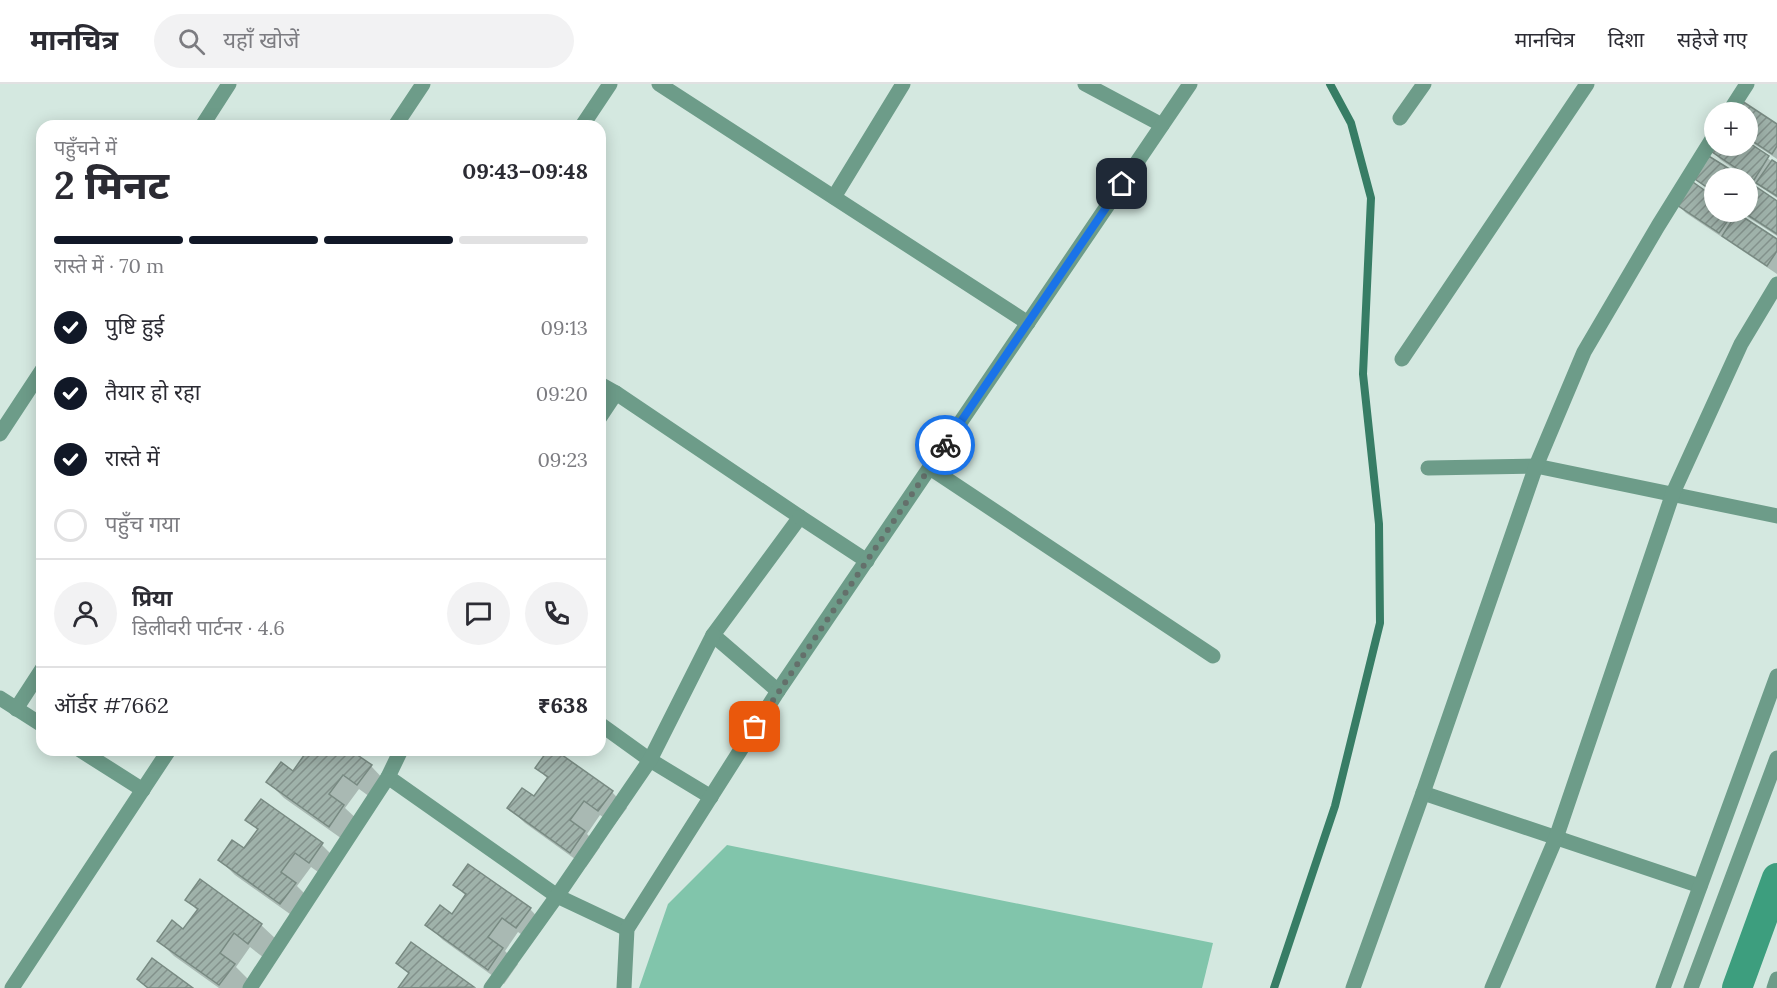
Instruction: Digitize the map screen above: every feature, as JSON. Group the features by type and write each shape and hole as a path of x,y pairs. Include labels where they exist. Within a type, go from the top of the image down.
{"street":[{"path":"206,120 229,84"},
{"path":"399,120 423,84"},
{"path":"586,120 609,84"},
{"path":"659,84 1028,323"},
{"path":"834,197 903,84"},
{"path":"1085,84 1162,125"},
{"path":"624,988 627,929 778,692 1190,84"},
{"path":"1400,118 1424,84"},
{"path":"1402,359 1587,84"},
{"path":"1735,102 1747,84"},
{"path":"1353,988 1536,466 1584,352 1704,152"},
{"path":"1492,988 1556,838 1673,493 1741,344 1774,294"},
{"path":"0,434 36,382"},
{"path":"606,387 867,561"},
{"path":"606,408 616,393"},
{"path":"1428,468 1536,466 1777,516"},
{"path":"930,468 1213,656"},
{"path":"490,988 557,896 650,760 713,635 800,517"},
{"path":"713,635 778,692"},
{"path":"1663,988 1777,676"},
{"path":"16,709 36,678"},
{"path":"0,698 36,721"},
{"path":"606,728 650,760 711,797"},
{"path":"89,756 143,790"},
{"path":"12,988 165,756"},
{"path":"250,988 388,777 398,756"},
{"path":"1691,988 1777,758"},
{"path":"388,777 557,896 627,929"},
{"path":"1423,793 1700,886"},
{"path":"1774,988 1777,979"}],"green space":[{"path":"727,845 1213,943 1202,988 639,988 668,904"}],"building":[{"path":"1758,112 1777,124 1777,146 1772,154 1758,145"},
{"path":"1758,149 1769,156 1758,174 1758,168 1736,168 1718,156 1758,156"},
{"path":"1706,156 1728,168 1704,168 1704,185 1692,177"},
{"path":"1772,160 1777,163 1777,196 1758,184 1758,180"},
{"path":"1690,180 1704,190 1704,222 1727,222 1719,233 1674,203"},
{"path":"1758,188 1777,201 1777,234 1758,222"},
{"path":"1731,222 1751,222 1777,239 1777,251 1767,266 1722,236"},
{"path":"304,756 359,756 372,765 357,785 343,775 329,794 344,805 329,827 266,782 281,762 293,771"},
{"path":"544,756 563,756 613,791 598,811 584,801 570,820 585,831 570,853 507,808 522,788 534,796 548,777 535,768"},
{"path":"261,799 323,843 309,863 295,853 281,872 296,883 280,904 218,860 232,840 244,848 258,829 245,820"},
{"path":"468,864 531,908 516,928 502,918 488,937 503,948 488,970 425,925 440,905 452,914 466,894 453,885"},
{"path":"200,879 262,924 248,944 234,933 220,953 235,964 219,985 157,941 172,920 183,929 198,909 185,900"},
{"path":"411,942 474,987 398,988 409,973 396,963"},
{"path":"152,958 193,988 148,988 137,979"}],"waterway":[{"path":"1274,988 1335,806 1380,623 1379,524 1363,374 1371,198 1351,123 1330,84"},
{"path":"1737,988 1777,878"}],"way so far":[{"path":"755,727 945,445"}],"route":[{"path":"945,445 1122,184"}]}
